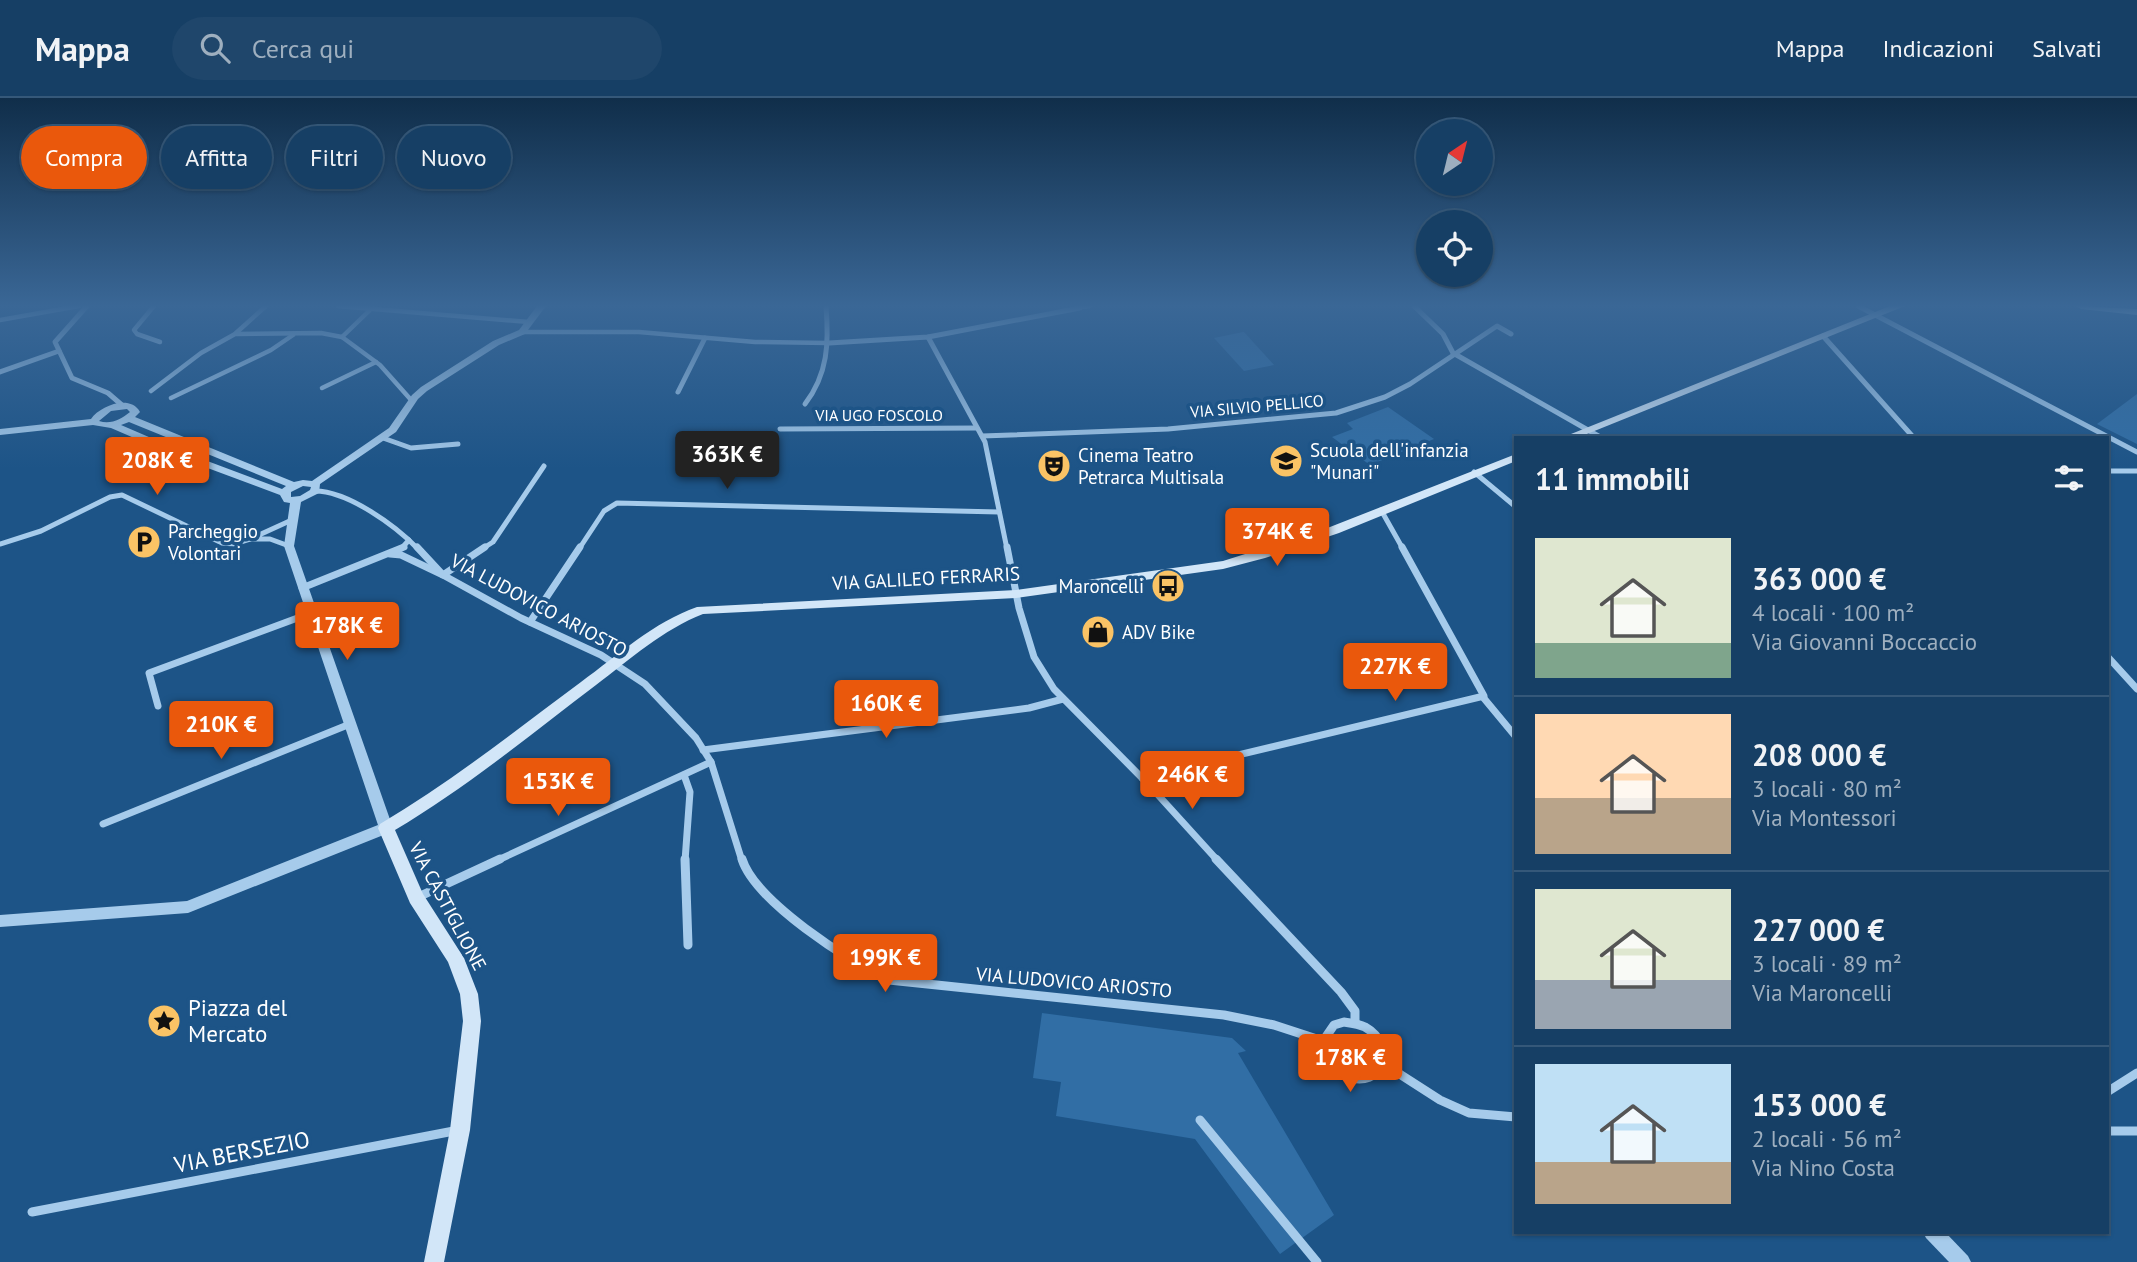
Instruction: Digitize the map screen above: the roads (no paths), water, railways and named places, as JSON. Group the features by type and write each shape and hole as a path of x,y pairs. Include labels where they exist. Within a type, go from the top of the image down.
{"main road":[{"path":"1571,436 1762,360"},
{"name":"VIA GALILEO FERRARIS","path":"386,828 433,800 680,618 702,610 1016,594 1223,565 1283,548 1514,458"},
{"name":"VIA CASTIGLIONE","path":"386,828 416,898 455,958 470,994 472,1021 460,1130 434,1262"}],"street":[{"path":"0,372 33,360"},
{"path":"64,360 72,377 120,401 123,406"},
{"path":"150,391 192,360"},
{"path":"171,398 248,360"},
{"path":"112,425 284,494 288,500 296,500 383,438 399,424 412,401 424,390 469,360"},
{"path":"678,392 694,360"},
{"path":"804,404 816,391 828,360"},
{"path":"941,360 982,436 1016,594 1034,657 1063,699 1142,778 1341,992 1354,1011 1355,1022"},
{"name":"VIA SILVIO PELLICO","path":"982,436 1142,430 1336,413 1385,397 1410,384 1443,360"},
{"path":"1466,360 1599,436"},
{"path":"1845,360 1912,436"},
{"path":"1973,360 2108,436"},
{"path":"322,388 376,362 412,401"},
{"path":"0,432 94,422 112,425 129,418 135,410 123,406 101,413 94,422"},
{"path":"129,418 293,485 314,487"},
{"name":"VIA UGO FOSCOLO","path":"780,429 977,428"},
{"path":"2109,436 2137,452"},
{"path":"383,438 411,448 458,444"},
{"path":"390,554 401,555 443,575 493,542 544,466"},
{"path":"2109,471 2137,471"},
{"path":"1474,472 1514,505"},
{"path":"284,494 293,485"},
{"name":"VIA LUDOVICO ARIOSTO","path":"314,487 385,520 443,575 530,622 601,655 645,684 681,721 711,762 744,867 763,891 792,918 852,962 879,976 925,985 1198,1011 1268,1022 1323,1041"},
{"path":"0,544 27,537 110,497 122,495 222,544 234,544 250,539 295,518"},
{"name":"VIA CASTIGLIONE","path":"296,500 289,546 386,828"},
{"path":"530,622 604,511 617,503 999,512"},
{"path":"1381,510 1482,696 1514,735"},
{"path":"250,539 270,539 289,546"},
{"path":"302,588 390,554 405,547 409,540"},
{"path":"158,706 149,673 312,613"},
{"path":"2109,658 2137,688"},
{"path":"1142,778 1482,696"},
{"path":"703,750 1030,708 1063,699"},
{"path":"103,824 350,723"},
{"path":"416,898 711,762"},
{"path":"684,775 690,792 684,845 688,945"},
{"path":"0,921 188,907 386,828"},
{"path":"1355,1022 1376,1034 1385,1054 1384,1064 1378,1072 1369,1078 1358,1080 1335,1071 1327,1062 1323,1041 1334,1026 1355,1022"},
{"path":"1384,1064 1440,1101 1469,1114 1514,1117"},
{"path":"2109,1091 2137,1073"},
{"path":"1200,1120 1317,1262"},
{"name":"VIA BERSEZIO","path":"32,1212 460,1130"},
{"path":"2109,1131 2137,1132"},
{"path":"1933,1234 1962,1262"}],"place":[{"name":"Scuola dell'infanzia \"Munari\"","path":"1286,461"},
{"name":"Cinema Teatro Petrarca Multisala","path":"1054,466"},
{"name":"Parcheggio Volontari","path":"144,542"},
{"name":"Maroncelli","path":"1168,586"},
{"name":"ADV Bike","path":"1098,632"},
{"name":"Piazza del Mercato","path":"164,1021"}]}
